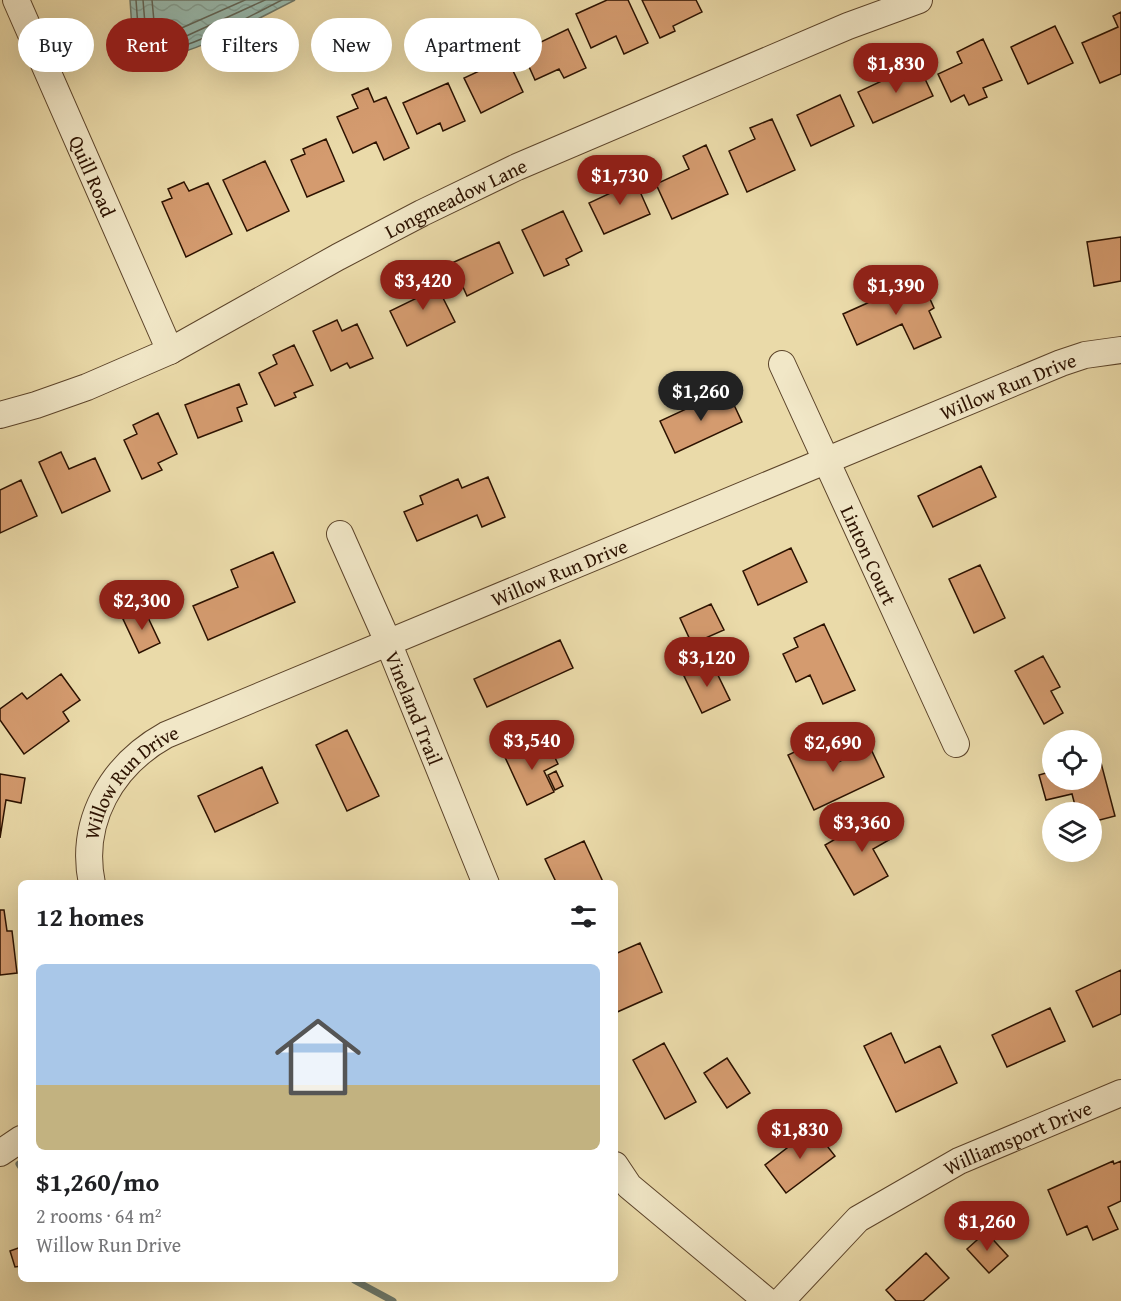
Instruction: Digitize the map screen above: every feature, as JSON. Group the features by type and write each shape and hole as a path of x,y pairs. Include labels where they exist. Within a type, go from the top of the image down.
{"street":[{"name":"Quill Road","path":"16,0 170,351"},
{"name":"Longmeadow Lane","path":"0,415 87,387 170,351 370,240 517,167 837,31 919,0"},
{"name":"Willow Run Drive","path":"92,880 92,831 97,813 115,777 138,753 166,735 1061,363 1085,355 1121,350"},
{"name":"Linton Court","path":"782,364 956,744"},
{"name":"Vineland Trail","path":"340,534 388,642 484,880"},
{"name":"Williamsport Drive","path":"781,1301 858,1219 959,1161 1121,1093"},
{"path":"0,1152 18,1141"},
{"path":"618,1170 629,1186 767,1301"}],"water":[{"path":"130,0 295,0 260,18 201,18 201,45 189,50 189,18 131,18"}],"building":[{"path":"607,0 628,0 648,43 624,54 616,36 591,48 576,14"},
{"path":"642,0 696,0 702,12 673,26 675,31 660,38"},
{"path":"1121,12 1121,74 1100,83 1082,43 1118,27 1113,16"},
{"path":"1055,26 1073,63 1028,84 1011,47"},
{"path":"568,29 586,68 564,78 559,69 535,80 531,72 542,72 542,41"},
{"path":"983,39 1002,80 983,88 987,97 969,105 964,95 951,102 938,74 962,63 957,52"},
{"path":"918,64 933,96 873,123 858,92"},
{"path":"477,72 514,72 523,92 481,113 464,78"},
{"path":"448,83 465,121 443,131 440,123 417,134 403,103"},
{"path":"368,88 374,102 386,97 409,148 384,160 376,142 353,153 337,117 358,108 352,95"},
{"path":"840,95 854,126 811,146 797,115"},
{"path":"772,119 795,170 747,192 729,151 755,139 750,128"},
{"path":"326,139 344,181 307,197 291,160 305,154 303,149"},
{"path":"706,145 728,194 672,219 656,184 689,169 683,156"},
{"path":"265,161 289,211 247,231 223,180"},
{"path":"633,176 650,214 604,234 589,203 615,191 612,185"},
{"path":"184,182 189,191 208,183 232,234 186,257 162,202 172,198 168,189"},
{"path":"563,211 582,251 566,259 569,265 544,276 522,230"},
{"path":"1121,237 1121,281 1094,286 1087,242"},
{"path":"499,242 513,273 467,296 452,263"},
{"path":"429,270 455,322 407,346 390,311 417,298 408,280"},
{"path":"921,279 934,308 929,311 941,337 914,349 902,324 857,345 843,314"},
{"path":"337,320 342,331 357,324 373,358 350,368 347,363 331,371 313,331"},
{"path":"294,345 313,385 294,393 296,397 275,406 259,373 277,364 273,355"},
{"path":"239,384 247,404 237,408 242,421 198,438 185,405"},
{"path":"727,390 742,422 675,453 660,421"},
{"path":"158,413 177,454 158,463 162,470 142,479 124,440 137,434 133,425"},
{"path":"61,452 69,469 95,458 110,491 62,513 39,462"},
{"path":"981,466 996,497 933,527 918,496"},
{"path":"488,477 505,517 482,527 477,515 417,541 404,512 423,504 420,496 458,479 462,488"},
{"path":"21,480 37,516 0,533 0,490"},
{"path":"791,548 807,582 758,605 743,571"},
{"path":"273,552 295,602 208,640 193,606 238,587 231,570"},
{"path":"980,565 1005,618 974,633 949,579"},
{"path":"711,604 724,630 692,644 680,618"},
{"path":"144,609 160,643 139,653 123,619"},
{"path":"824,624 855,690 823,704 810,675 796,682 783,654 798,647 794,638"},
{"path":"560,640 573,668 487,707 474,679"},
{"path":"1043,656 1060,687 1051,691 1063,713 1044,724 1015,671"},
{"path":"712,663 730,700 702,713 684,676"},
{"path":"61,674 80,700 63,712 69,721 24,754 0,720 0,709 22,693 27,699"},
{"path":"347,730 379,796 347,811 316,745"},
{"path":"822,739 834,764 870,747 884,777 814,810 788,755"},
{"path":"533,741 538,752 550,747 558,764 544,771 554,792 527,805 504,755"},
{"path":"262,767 278,803 215,832 198,796"},
{"path":"1102,767 1115,816 1102,819 1102,802 1074,802 1072,794 1046,800 1043,790 1102,790"},
{"path":"556,771 563,786 555,790 548,775"},
{"path":"0,774 25,778 21,803 6,800 0,838"},
{"path":"882,812 896,836 873,849 888,876 854,895 825,845"},
{"path":"584,841 602,880 555,880 545,859"},
{"path":"0,910 4,910 7,931 12,931 17,973 0,975"},
{"path":"640,943 662,992 618,1012 618,953"},
{"path":"1121,970 1121,1014 1093,1027 1076,991"},
{"path":"1050,1008 1065,1041 1007,1067 992,1035"},
{"path":"891,1033 905,1063 940,1046 957,1083 896,1112 864,1046"},
{"path":"664,1043 696,1102 665,1119 633,1060"},
{"path":"727,1058 750,1093 727,1108 704,1073"},
{"path":"813,1128 835,1156 786,1193 765,1165"},
{"path":"1113,1161 1114,1164 1121,1161 1121,1201 1108,1207 1118,1229 1093,1240 1087,1226 1067,1235 1048,1190"},
{"path":"986,1232 1008,1256 989,1273 967,1249"},
{"path":"18,1248 18,1266 15,1267 10,1251"},
{"path":"926,1253 949,1278 923,1301 896,1301 886,1290"}],"waterway":[{"path":"358,1282 393,1301"}]}
